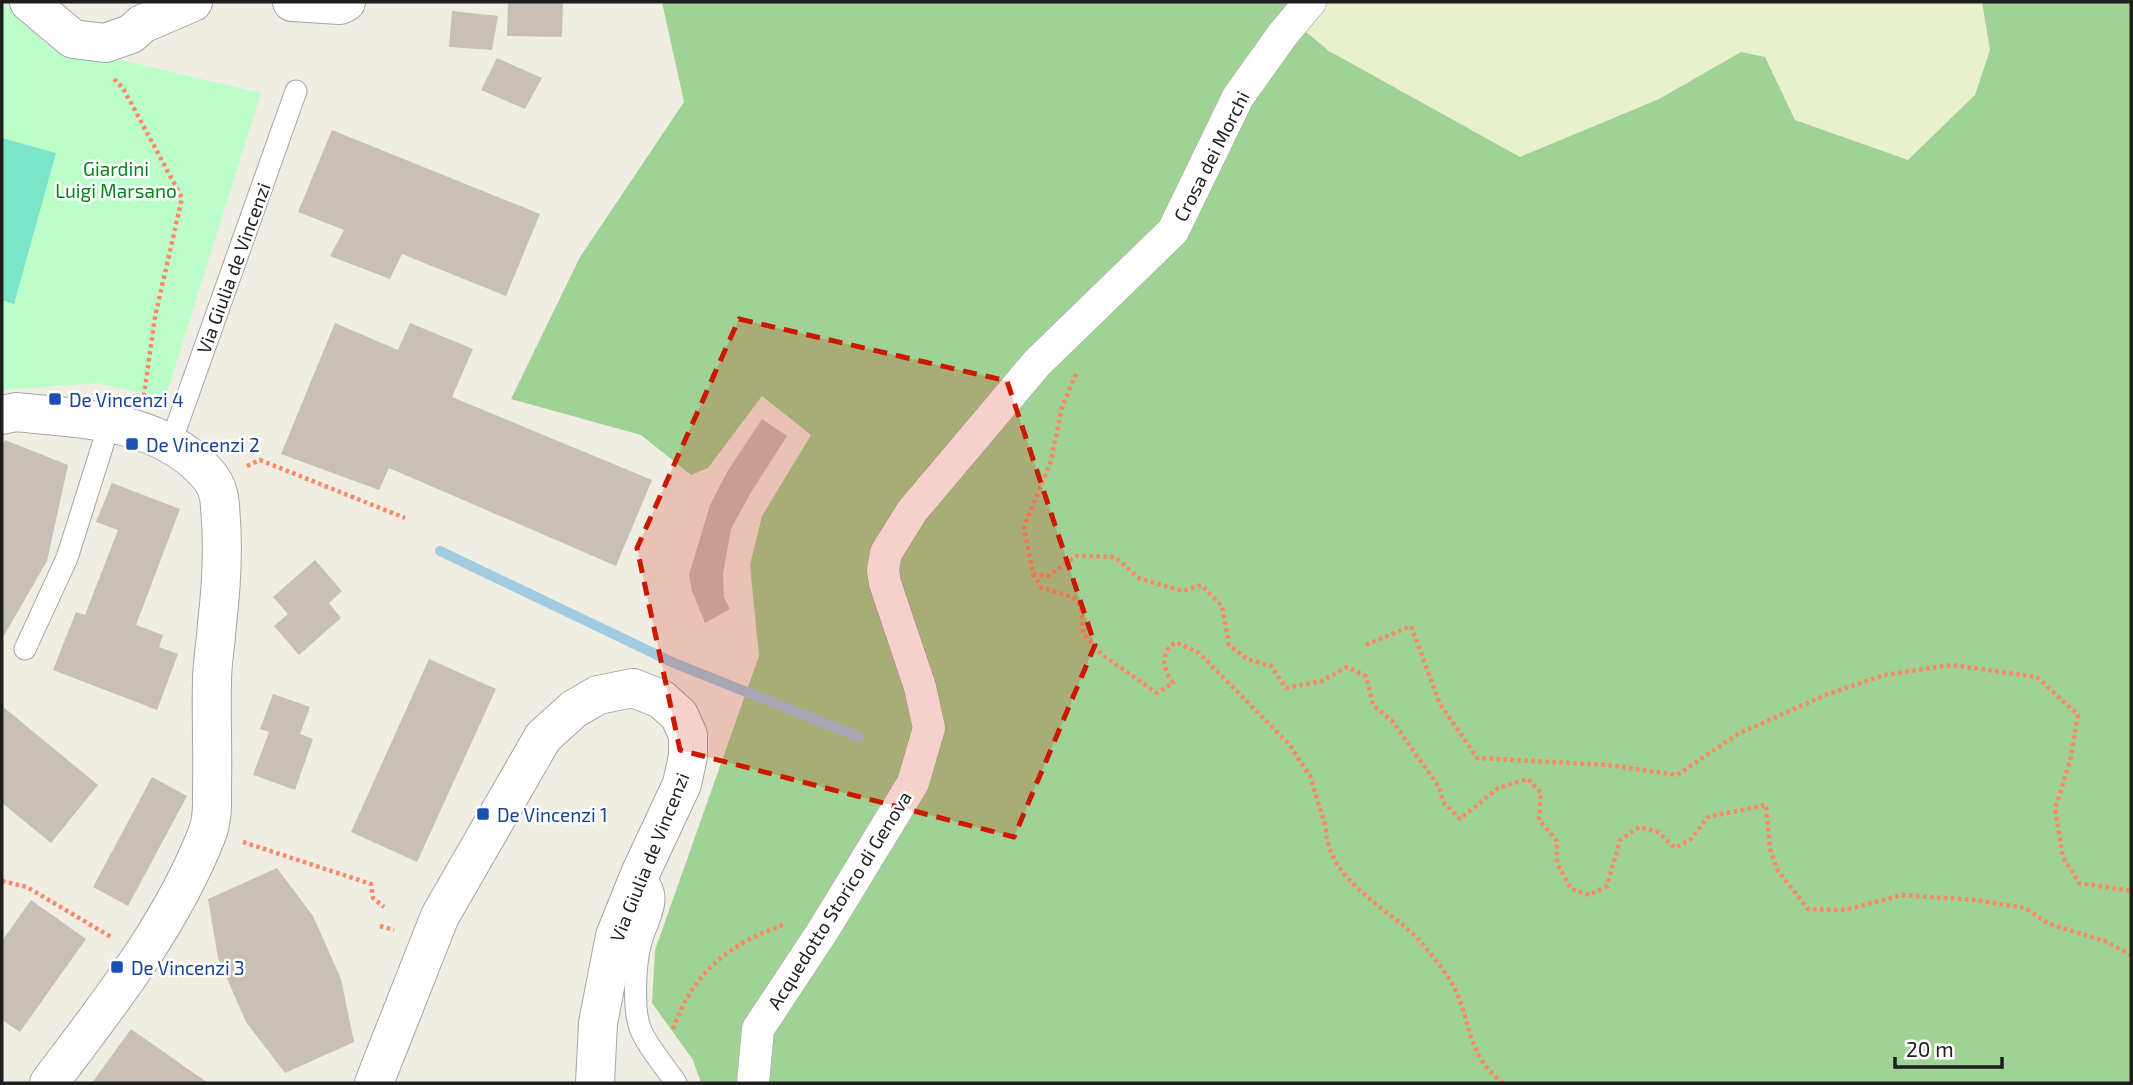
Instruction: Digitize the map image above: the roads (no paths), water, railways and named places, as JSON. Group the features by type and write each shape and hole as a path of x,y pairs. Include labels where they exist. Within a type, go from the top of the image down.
{"street":[{"path":"29,2 72,38 105,43 131,34 149,13 193,2"},
{"path":"292,2 340,5 346,2"},
{"name":"Crosa dei Morchi","path":"1101,300 1173,231 1238,97 1283,34 1310,2"},
{"name":"Acquedotto Storico di Genova","path":"753,1083 758,1029 824,929 913,783 929,728 920,687 885,583 883,570 886,553 912,510 1028,373 1101,300"},
{"path":"2,415 16,412 139,432 194,461 214,482 219,494 222,574 212,678 213,766 209,831 186,883 125,982 50,1083"},
{"name":"Via Giulia de Vincenzi","path":"374,1083 440,916 543,737 574,709 598,695 633,688 661,699 679,715 688,736 688,757 682,783 615,936 598,1023 595,1083"}],"lane":[{"name":"Via Giulia de Vincenzi","path":"25,649 67,558 139,432 296,91"},
{"path":"640,874 650,881 654,893 653,914 640,942 635,986 640,1028 676,1083"}],"waterway":[{"path":"440,551 674,663 859,737"}],"place":[{"name":"De Vincenzi 4","path":"55,399"},
{"name":"De Vincenzi 2","path":"132,444"},
{"name":"De Vincenzi 1","path":"483,814"},
{"name":"De Vincenzi 3","path":"117,967"}],"park label":[{"name":"Giardini Luigi Marsano","path":"116,179"}]}
